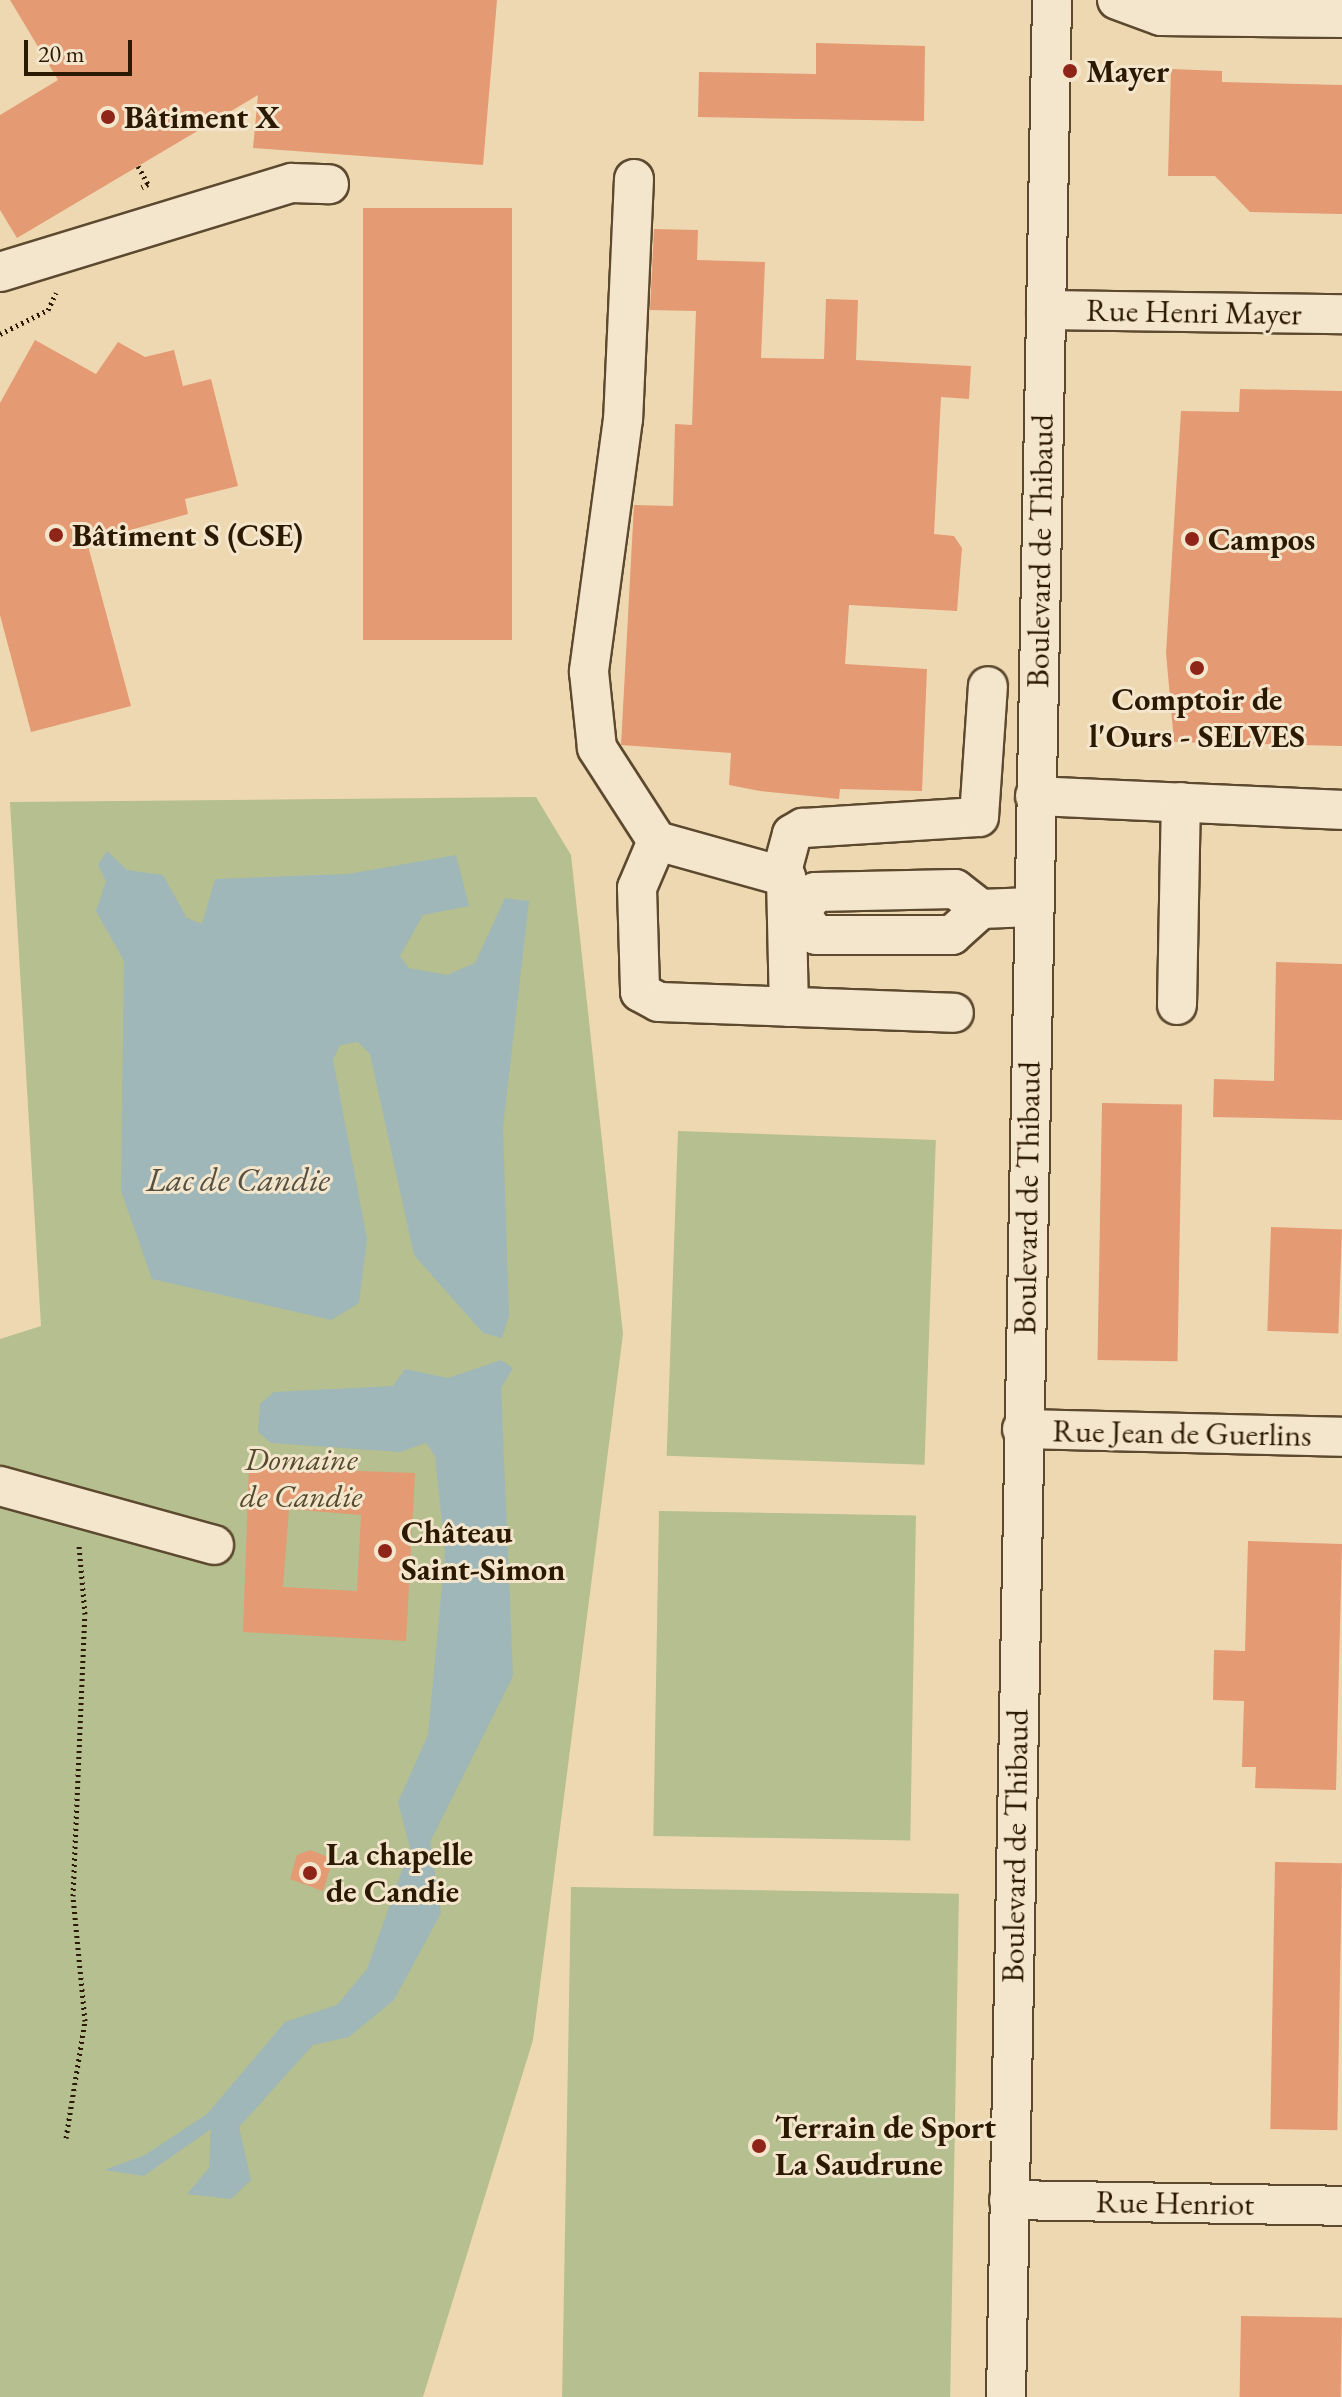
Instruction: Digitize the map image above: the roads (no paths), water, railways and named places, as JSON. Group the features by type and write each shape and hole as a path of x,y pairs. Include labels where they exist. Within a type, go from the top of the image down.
{"street":[{"name":"Boulevard de Thibaud","path":"1006,2397 1032,907 1052,0"},
{"path":"1117,0 1161,16 1342,18"},
{"path":"634,179 623,419 589,672 597,748 657,841 781,875"},
{"path":"0,272 58,257 292,183 329,184"},
{"name":"Rue Henri Mayer","path":"1046,310 1342,314"},
{"path":"789,1007 794,913 781,875 792,834 803,828 979,817 988,686"},
{"path":"1035,796 1342,810"},
{"path":"1177,1005 1181,802"},
{"path":"657,841 637,888 640,992 659,1002 954,1013"},
{"path":"794,913 816,935 952,935 981,909 1032,907"},
{"name":"Rue Jean de Guerlins","path":"1022,1429 1342,1437"},
{"path":"0,1486 71,1509 214,1545"},
{"name":"Rue Henriot","path":"1009,2200 1342,2206"}],"water":[{"name":"Lac de Candie","path":"107,851 127,870 163,875 187,918 202,924 215,879 348,874 456,855 469,906 423,915 400,956 409,968 447,975 475,963 505,898 529,901 503,1127 509,1316 502,1338 483,1333 414,1255 370,1054 358,1042 340,1045 333,1060 367,1239 359,1303 331,1320 152,1279 121,1191 124,961 96,911 106,881 98,865"},
{"path":"501,1360 513,1368 501,1388 513,1676 430,1842 441,1913 394,2000 349,2037 313,2045 239,2127 251,2180 231,2199 187,2194 209,2168 211,2129 144,2176 104,2170 145,2155 207,2114 285,2022 337,2005 367,1969 410,1848 398,1802 428,1735 445,1553 435,1456 426,1443 400,1452 271,1443 258,1432 260,1404 274,1392 393,1386 405,1369 448,1378"}],"place":[{"name":"Mayer","path":"1070,71"},
{"name":"Bâtiment X","path":"108,117"},
{"name":"Bâtiment S (CSE)","path":"56,535"},
{"name":"Campos","path":"1192,539"},
{"name":"Comptoir de l'Ours - SELVES","path":"1197,668"},
{"name":"Château Saint-Simon","path":"385,1551"},
{"name":"La chapelle de Candie","path":"310,1873"},
{"name":"Terrain de Sport La Saudrune","path":"759,2146"}],"park label":[{"name":"Domaine de Candie","path":"301,1478"}]}
